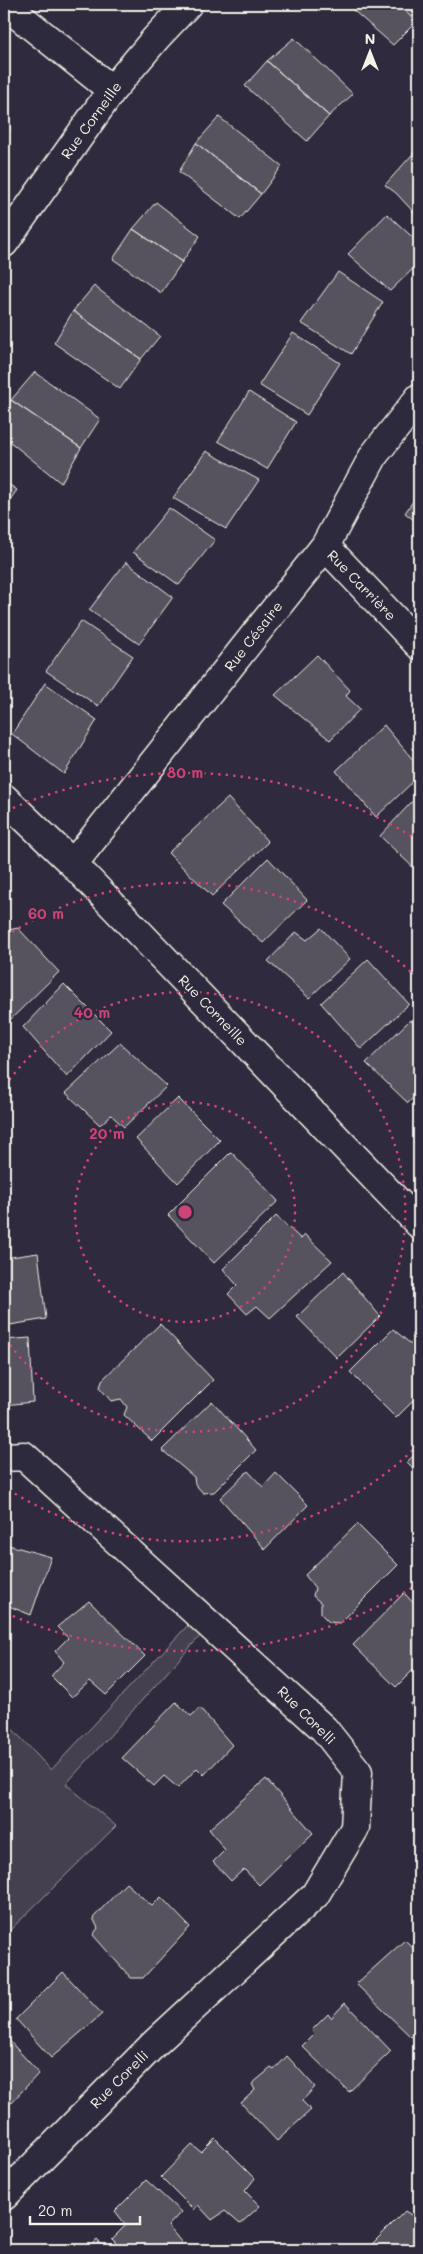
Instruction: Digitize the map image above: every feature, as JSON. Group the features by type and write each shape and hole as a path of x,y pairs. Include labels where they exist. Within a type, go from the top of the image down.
{"street":[{"path":"4,4 112,90"},
{"name":"Rue Corneille","path":"4,243 112,90 188,4"},
{"name":"Rue Césaire","path":"72,864 324,546 374,456 419,398"},
{"name":"Rue Carrière","path":"324,546 419,645"},
{"name":"Rue Corneille","path":"4,798 72,864 419,1224"},
{"name":"Rue Corelli","path":"4,1457 24,1456 324,1729 358,1772 356,1828 315,1895 154,2044 4,2196"}],"shaded area":[{"path":"190,1623 202,1634 66,1784 116,1826 4,1936 4,1720 51,1770"}],"building":[{"path":"346,4 398,4 416,22 393,45"},
{"path":"398,4 419,4 419,19 416,22"},
{"path":"294,38 353,94 329,116 267,61"},
{"path":"267,61 329,116 307,141 245,86"},
{"path":"4,98 7,100 10,130 4,139"},
{"path":"219,117 282,166 261,194 196,143"},
{"path":"196,143 261,194 240,219 179,172"},
{"path":"419,147 419,218 396,193 385,185"},
{"path":"156,202 200,236 182,262 133,229"},
{"path":"387,214 419,243 419,263 390,291 348,254"},
{"path":"133,229 182,262 161,293 113,259"},
{"path":"338,272 383,302 351,354 301,323"},
{"path":"94,286 160,336 141,359 73,311"},
{"path":"73,311 141,359 120,389 54,343"},
{"path":"293,333 340,363 307,415 259,385"},
{"path":"35,372 100,419 81,448 11,400"},
{"path":"249,392 296,422 267,469 218,441"},
{"path":"11,400 81,448 61,483 4,437 4,413"},
{"path":"206,451 259,480 226,529 173,498"},
{"path":"4,481 17,490 4,508"},
{"path":"419,492 419,524 405,513"},
{"path":"169,508 215,540 179,585 133,552"},
{"path":"126,562 173,597 139,644 89,610"},
{"path":"81,621 133,656 98,706 46,671"},
{"path":"317,655 350,690 346,696 360,709 330,740 275,695"},
{"path":"45,683 97,720 64,774 12,734"},
{"path":"384,725 419,767 419,776 376,817 336,771"},
{"path":"419,794 419,873 380,836"},
{"path":"228,798 268,842 212,896 168,853"},
{"path":"268,858 307,900 263,943 221,905"},
{"path":"18,928 59,972 10,1020 4,1014 4,931"},
{"path":"321,928 350,959 309,998 268,961 296,932 307,940"},
{"path":"368,959 409,1004 361,1049 321,1003"},
{"path":"64,984 111,1031 67,1077 23,1027"},
{"path":"410,1020 419,1029 419,1092 408,1103 366,1063"},
{"path":"120,1043 167,1086 124,1127 111,1115 100,1125 66,1093"},
{"path":"178,1098 220,1140 178,1183 136,1139"},
{"path":"231,1152 278,1201 214,1263 168,1215"},
{"path":"276,1216 301,1239 305,1235 332,1261 270,1318 257,1306 247,1314 228,1294 237,1285 223,1269"},
{"path":"38,1253 46,1319 4,1326 4,1258"},
{"path":"343,1272 380,1316 337,1358 297,1317"},
{"path":"160,1324 213,1380 152,1441 124,1415 127,1407 121,1399 111,1401 100,1388 102,1380"},
{"path":"393,1329 419,1351 419,1395 396,1418 350,1372"},
{"path":"30,1338 33,1402 4,1405 4,1340"},
{"path":"212,1401 256,1450 214,1492 203,1493 195,1484 194,1477 162,1450"},
{"path":"419,1450 419,1474 407,1462"},
{"path":"248,1471 263,1487 276,1473 308,1505 265,1549 220,1498"},
{"path":"357,1524 398,1565 340,1623 329,1622 321,1614 321,1603 313,1596 315,1588 305,1575"},
{"path":"5,1544 51,1557 31,1615 4,1604"},
{"path":"404,1593 419,1609 419,1664 396,1687 353,1645"},
{"path":"89,1601 145,1656 106,1695 90,1681 72,1697 51,1676 64,1662 55,1651 68,1638 57,1627"},
{"path":"419,1699 419,1716 410,1704"},
{"path":"176,1702 191,1716 200,1708 232,1745 204,1775 197,1768 178,1788 164,1776 154,1786 122,1758"},
{"path":"266,1779 313,1833 259,1885 244,1869 231,1881 213,1862 225,1850 209,1829"},
{"path":"126,1883 152,1906 161,1897 190,1927 143,1978 131,1978 93,1935 98,1928 93,1918"},
{"path":"405,1940 419,1954 419,2030 411,2037 356,1984"},
{"path":"63,1972 102,2014 51,2058 16,2019"},
{"path":"345,2003 391,2051 349,2092 302,2046 314,2034 312,2030 328,2014 331,2018"},
{"path":"4,2035 39,2073 9,2105 4,2100"},
{"path":"287,2056 315,2087 302,2101 311,2110 277,2141 241,2103 255,2090 252,2084 271,2068 274,2070"},
{"path":"215,2138 255,2178 245,2191 260,2206 240,2224 225,2211 212,2220 198,2205 194,2210 161,2177 192,2145 201,2152"},
{"path":"146,2180 181,2212 168,2226 182,2243 175,2250 123,2250 112,2239 126,2225 115,2211"},
{"path":"405,2211 419,2220 419,2250 379,2250 372,2244"},
{"path":"97,2240 107,2250 87,2250"}]}
